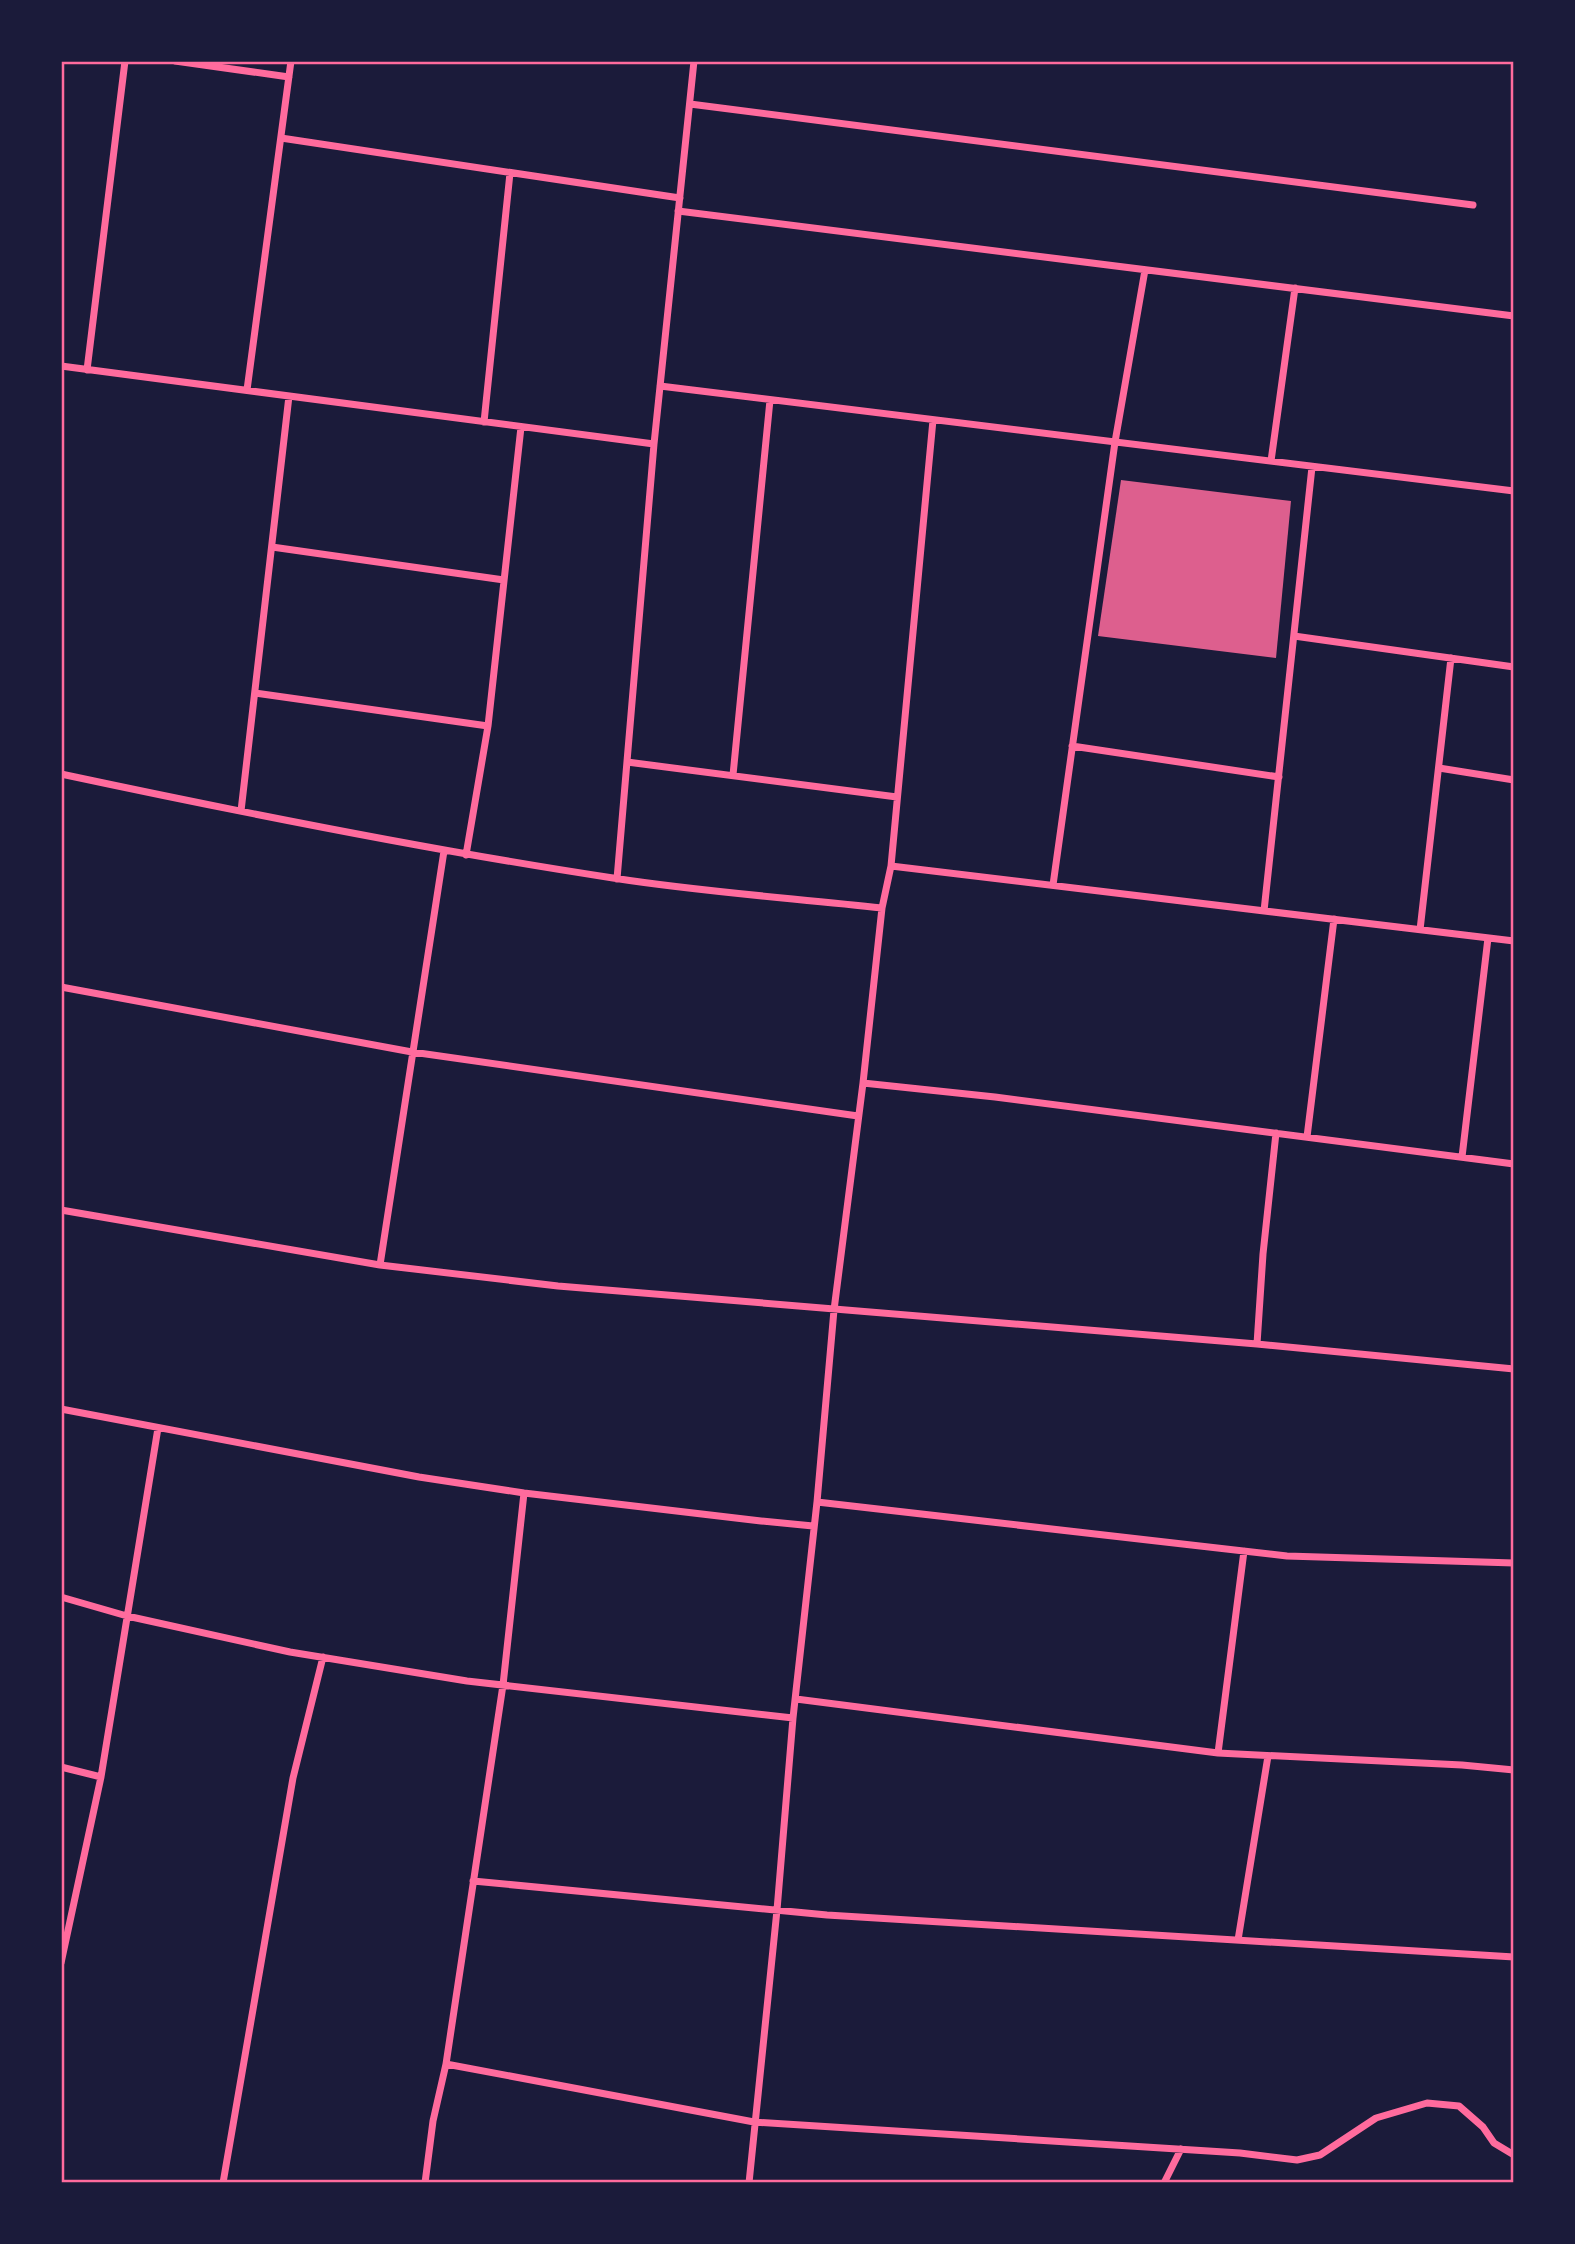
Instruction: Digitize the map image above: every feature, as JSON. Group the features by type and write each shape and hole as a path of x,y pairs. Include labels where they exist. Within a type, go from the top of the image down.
{"street":[{"path":"87,369 125,61"},
{"path":"175,61 289,77"},
{"path":"247,390 290,61"},
{"path":"617,879 654,444 694,61"},
{"path":"690,104 1473,205"},
{"path":"281,138 680,198"},
{"path":"484,422 510,173"},
{"path":"678,211 1514,316"},
{"path":"1052,885 1115,442 1145,270"},
{"path":"1271,461 1295,288"},
{"path":"61,366 654,444"},
{"path":"660,386 1514,491"},
{"path":"241,811 289,396"},
{"path":"733,775 770,400"},
{"path":"749,2183 834,1310 882,908 891,866 933,420"},
{"path":"466,855 488,726 521,426"},
{"path":"1264,911 1312,467"},
{"path":"272,547 504,580"},
{"path":"1294,636 1514,667"},
{"path":"1420,930 1451,658"},
{"path":"255,693 488,726"},
{"path":"1072,746 1279,777"},
{"path":"627,762 897,797"},
{"path":"1438,768 1514,780"},
{"path":"61,774 466,855 617,879 882,908"},
{"path":"380,1265 443,851"},
{"path":"891,866 1514,941"},
{"path":"1307,1137 1334,919"},
{"path":"1462,1157 1488,938"},
{"path":"61,987 412,1052 858,1116"},
{"path":"863,1083 1514,1164"},
{"path":"1257,1344 1276,1133"},
{"path":"61,1209 380,1265 558,1286 1257,1344 1514,1370"},
{"path":"61,1409 419,1477 524,1493 813,1526"},
{"path":"61,1963 101,1777 159,1428"},
{"path":"425,2183 433,2121 446,2064 503,1685 524,1493"},
{"path":"817,1502 1287,1556 1411,1562 1514,1563"},
{"path":"1218,1753 1244,1551"},
{"path":"61,1597 127,1616 323,1657 503,1685 793,1718"},
{"path":"222,2183 293,1778 323,1657"},
{"path":"796,1699 1218,1753 1514,1770"},
{"path":"1238,1940 1268,1756"},
{"path":"61,1767 101,1777"},
{"path":"474,1881 777,1910 1514,1957"},
{"path":"446,2064 754,2122 1240,2153 1297,2160 1320,2155 1332,2149 1376,2118 1427,2103 1459,2106 1483,2127 1493,2143 1514,2155"},
{"path":"1164,2183 1181,2149"}],"building":[{"path":"1121,480 1291,501 1276,658 1098,636"}]}
